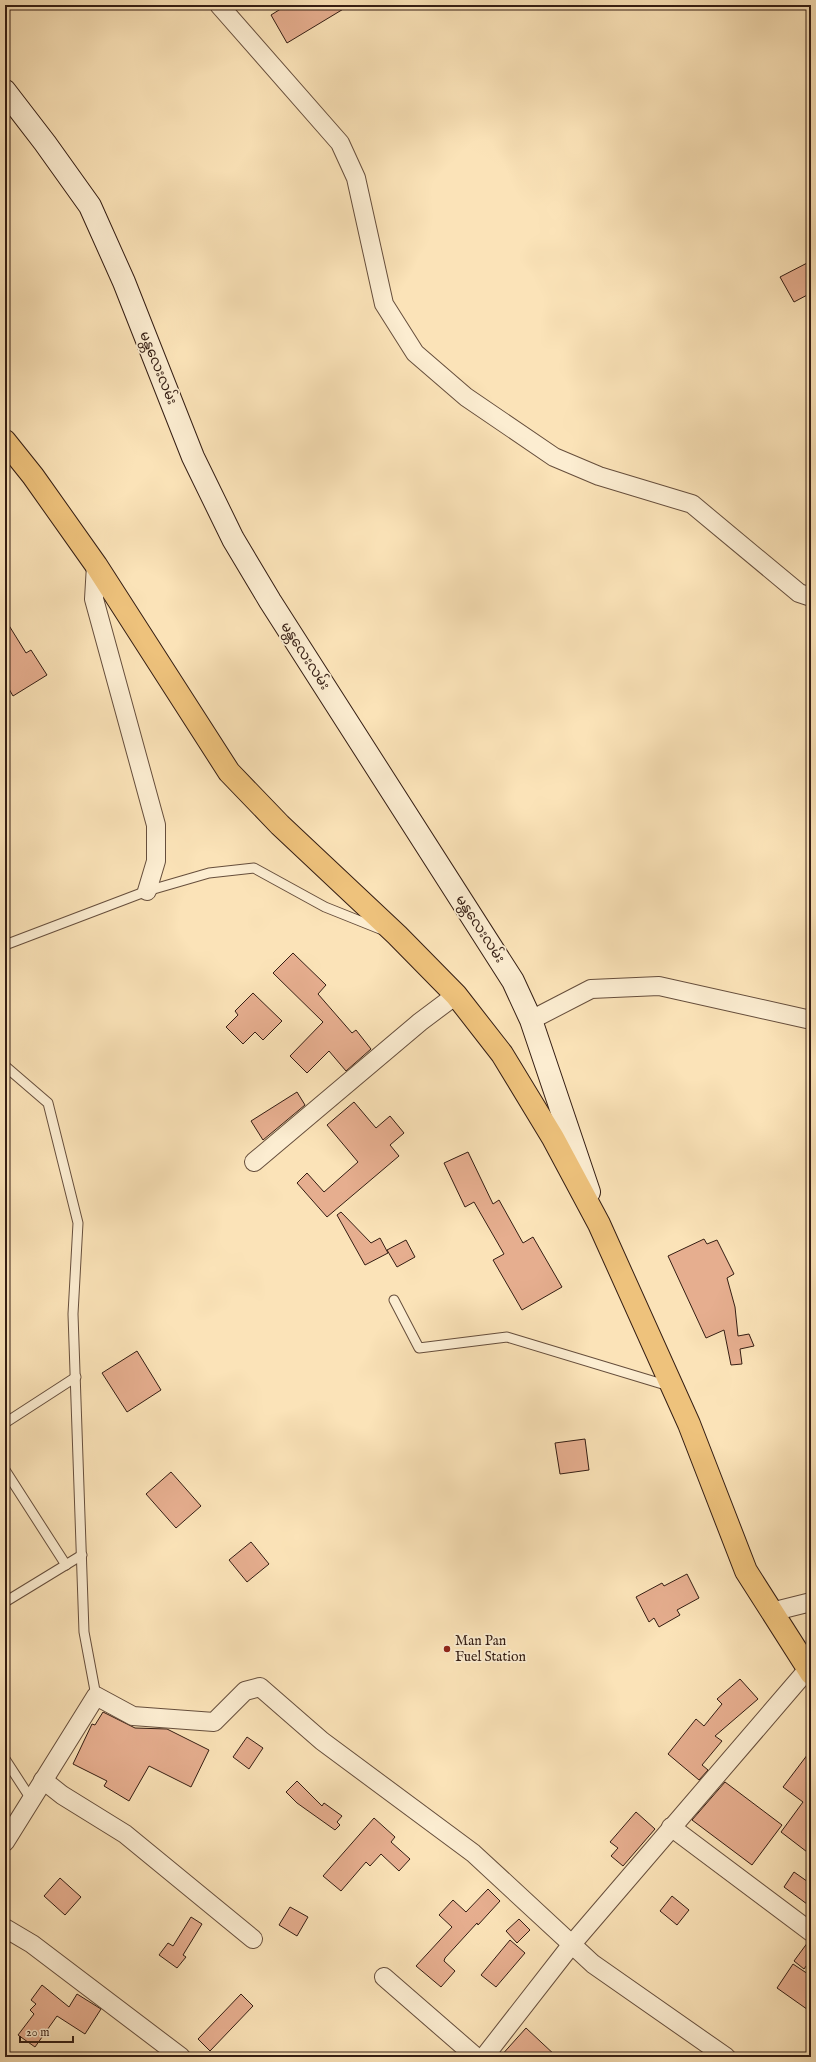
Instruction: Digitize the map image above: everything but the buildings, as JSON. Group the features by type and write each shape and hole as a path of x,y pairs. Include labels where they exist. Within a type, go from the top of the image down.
{"main road":[{"name":"မန္တလေးလမ်း","path":"5,91 45,143 90,206 124,282 193,457 233,539 270,601 512,980 531,1020 599,1224"},
{"path":"5,441 33,476 96,565 230,772 280,825 397,936 456,995 502,1054 553,1138 599,1224 689,1424 746,1571 809,1671"}],"street":[{"path":"219,5 340,144 356,178 384,304 415,353 466,397 554,457 599,476 692,504 799,594 811,597"},
{"path":"96,565 94,599 156,825 156,861 147,891"},
{"path":"531,1020 591,989 659,986 811,1020"},
{"path":"254,1162 420,1022 456,995"},
{"path":"771,1612 811,1602"},
{"path":"484,2057 572,1944 671,1827 809,1671"},
{"path":"5,1842 96,1696 133,1716 214,1722 245,1691 260,1687 322,1741 473,1853 593,1964 726,2057"},
{"path":"43,1780 62,1795 125,1834 253,1939"},
{"path":"671,1827 811,1932"},
{"path":"5,1928 32,1944 181,2057"},
{"path":"384,1977 476,2057"}],"lane":[{"path":"5,945 147,891 209,873 254,868 325,908 397,936"},
{"path":"5,1066 48,1103 78,1223 73,1314 84,1632 96,1696"},
{"path":"394,1300 418,1348 507,1337 672,1387"},
{"path":"5,1423 76,1377"},
{"path":"5,1470 66,1565"},
{"path":"5,1602 82,1555"},
{"path":"5,1759 32,1799"}],"place":[{"name":"Man Pan Fuel Station","path":"447,1649"}]}
